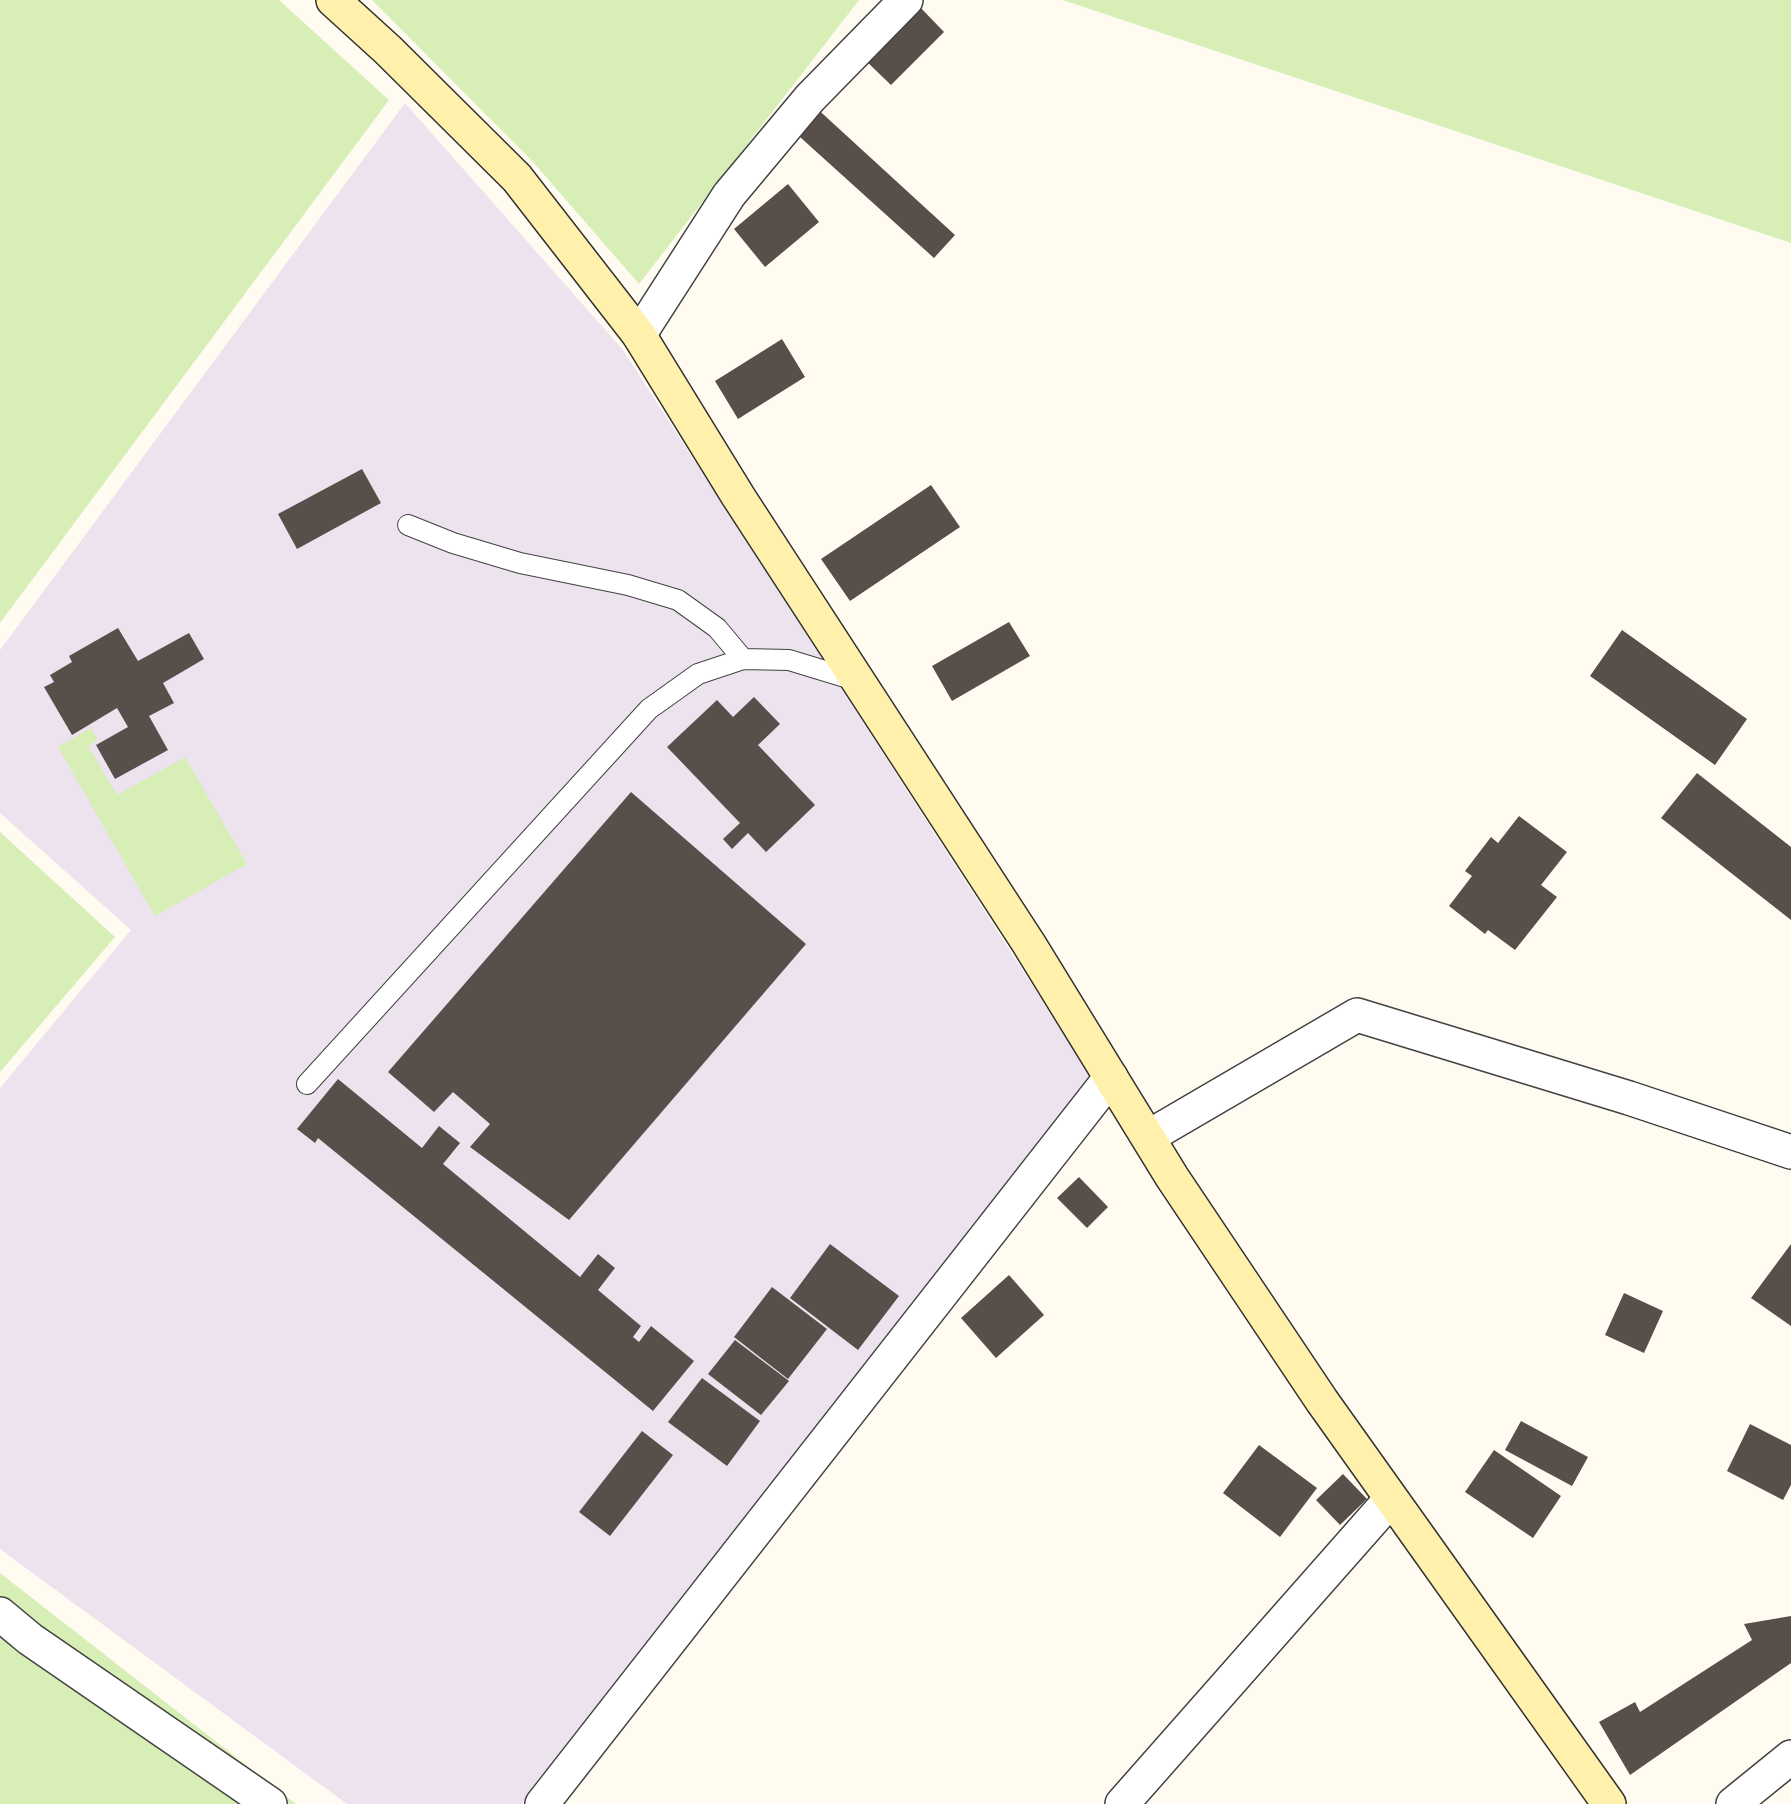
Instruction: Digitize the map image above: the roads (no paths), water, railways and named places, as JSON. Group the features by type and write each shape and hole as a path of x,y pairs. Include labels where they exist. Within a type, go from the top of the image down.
{"street":[{"path":"333,0 388,50 517,178 639,335 738,496 1029,944 1172,1177 1391,1499 1609,1804"},
{"path":"639,335 729,195 810,98 906,0"},
{"path":"1148,1137 1357,1016 1629,1098 1791,1152"},
{"path":"542,1804 1111,1077"},
{"path":"1122,1804 1391,1499"},
{"path":"0,1614 30,1639 270,1804"},
{"path":"1733,1804 1791,1757"}],"lane":[{"path":"408,525 453,543 520,563 628,585 678,600 717,628 743,659"},
{"path":"307,1084 649,709 698,674 743,659 789,660 858,681"}]}
